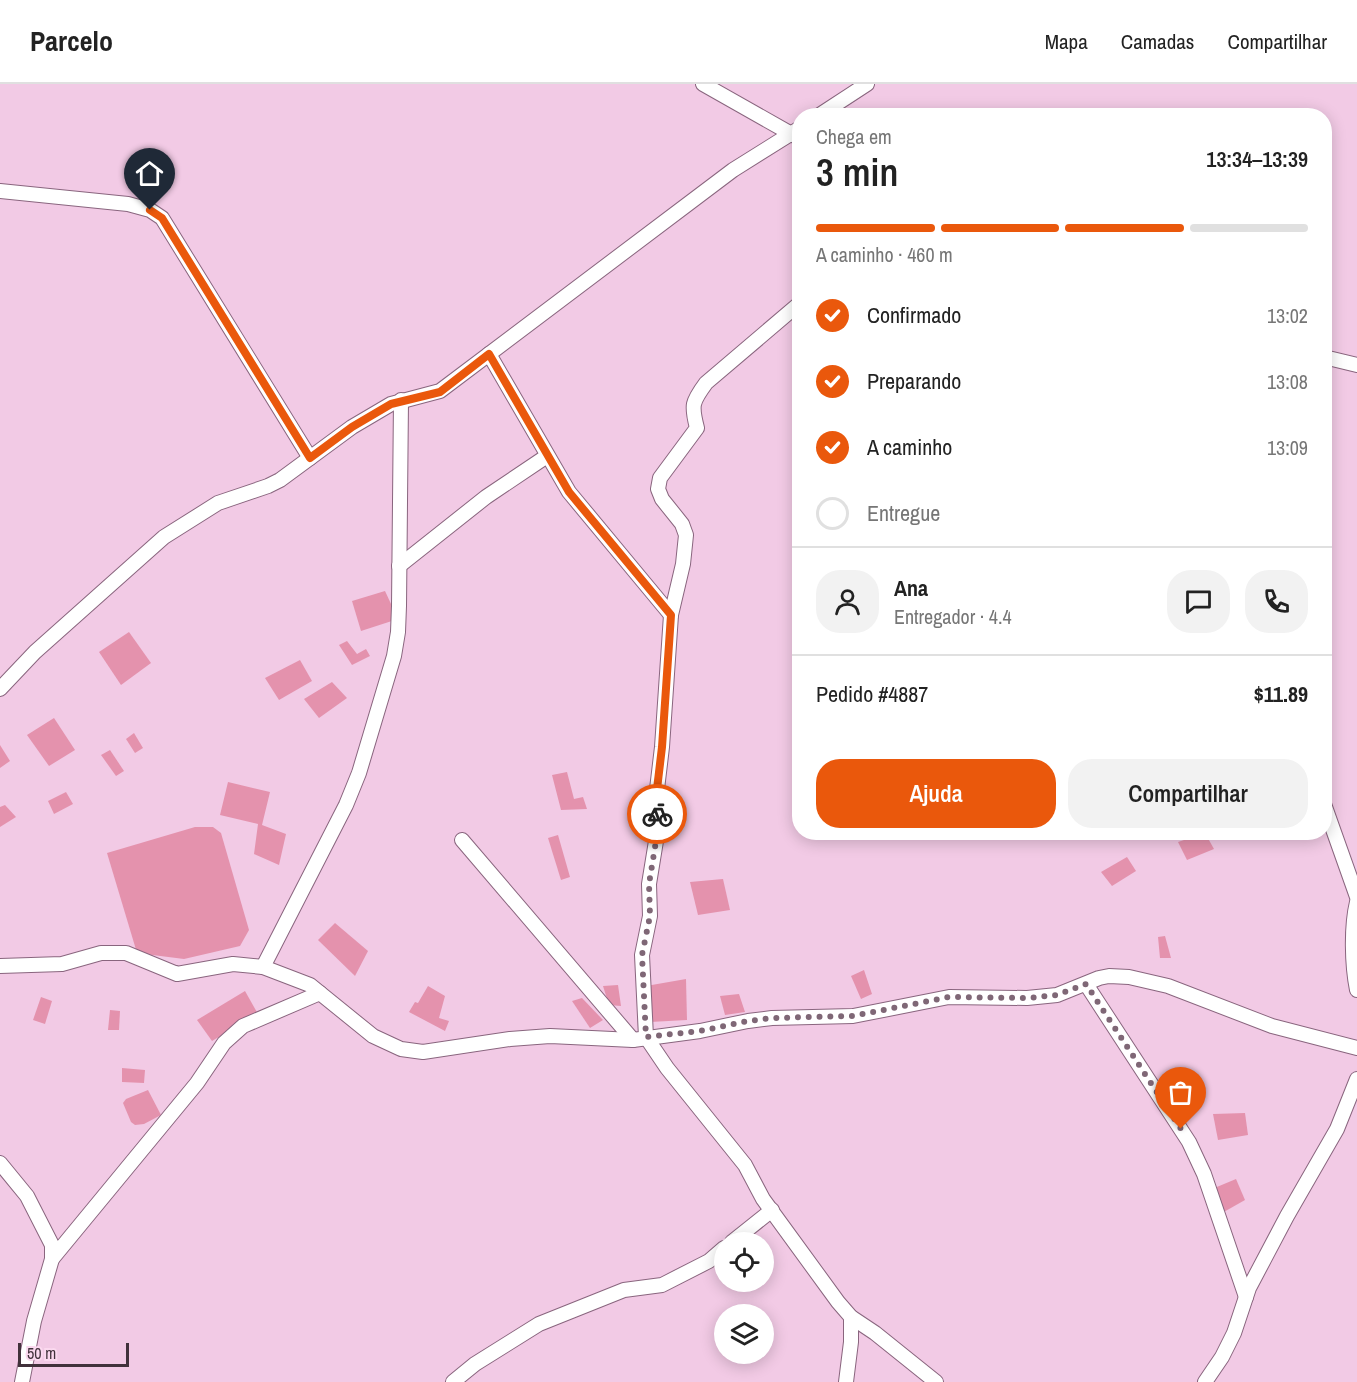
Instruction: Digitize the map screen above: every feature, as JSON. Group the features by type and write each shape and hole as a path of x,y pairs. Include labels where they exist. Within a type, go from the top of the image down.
{"street":[{"path":"703,84 792,130"},
{"path":"830,108 867,84"},
{"path":"0,689 35,652 164,537 218,503 268,486 352,427 391,404 440,392 733,170 792,136"},
{"path":"0,191 128,204 150,210 162,218 310,458"},
{"path":"639,1038 642,955 650,916 649,884 658,821 655,806 662,747 671,615 683,564 686,535 682,524 662,499 658,489 660,478 691,439 696,428 692,407 706,383 792,310"},
{"path":"489,354 569,492 671,615"},
{"path":"1332,359 1357,365"},
{"path":"263,967 360,773 394,656 398,632 401,400"},
{"path":"399,566 486,497 547,456"},
{"path":"1332,827 1357,899 1354,914 1354,965 1357,990"},
{"path":"462,840 667,1068 745,1166 771,1210 851,1317 875,1333 936,1382"},
{"path":"0,966 62,964 101,953 126,953 177,974 233,964 263,967 310,985 373,1036 401,1049 423,1052 510,1039 550,1036 639,1038 700,1031 772,1018 853,1016 949,997 1028,998 1057,995 1099,978 1129,977 1168,987 1272,1026 1357,1048"},
{"path":"1086,984 1189,1142 1204,1174 1246,1297"},
{"path":"52,1259 197,1083 224,1043 243,1026 320,993"},
{"path":"1205,1382 1222,1357 1234,1333 1246,1297 1287,1216 1336,1129 1357,1079"},
{"path":"0,1163 27,1196 52,1245 52,1259 34,1321 22,1382"},
{"path":"744,1232 771,1210"},
{"path":"453,1382 482,1359 538,1324 624,1290 662,1285 714,1257"},
{"path":"846,1382 851,1342 851,1317"}],"building":[{"path":"385,591 398,619 361,631 352,601"},
{"path":"129,632 151,663 121,685 99,652"},
{"path":"347,641 357,654 366,649 370,656 352,665 339,645"},
{"path":"300,660 312,681 279,700 265,678"},
{"path":"332,682 347,698 319,718 304,699"},
{"path":"54,718 75,750 49,766 27,735"},
{"path":"134,733 143,748 135,753 126,739"},
{"path":"0,745 10,761 0,768"},
{"path":"110,750 124,771 116,776 101,755"},
{"path":"567,772 574,799 583,797 587,809 561,810 552,775"},
{"path":"228,782 270,792 262,825 286,834 279,865 254,854 258,824 220,815"},
{"path":"66,792 73,804 54,814 48,801"},
{"path":"5,805 16,817 0,827 0,807"},
{"path":"195,827 213,827 221,833 249,930 240,946 184,959 137,953 107,853"},
{"path":"558,835 570,877 561,880 548,838"},
{"path":"1209,840 1214,849 1187,860 1178,842"},
{"path":"1127,857 1136,871 1112,886 1101,872"},
{"path":"723,879 730,910 698,915 690,882"},
{"path":"335,923 368,951 355,976 318,940"},
{"path":"1165,936 1171,958 1160,958 1158,937"},
{"path":"864,970 872,994 861,999 851,976"},
{"path":"686,979 687,1020 650,1022 646,986"},
{"path":"618,985 621,1006 609,1005 603,986"},
{"path":"428,986 445,996 439,1018 449,1021 445,1031 409,1012 415,1002 418,1003"},
{"path":"245,991 258,1014 212,1041 197,1020"},
{"path":"739,994 745,1012 725,1015 720,996"},
{"path":"41,997 52,1001 45,1024 33,1020"},
{"path":"582,998 603,1020 590,1028 572,1001"},
{"path":"110,1010 120,1011 119,1030 108,1030"},
{"path":"122,1068 145,1070 144,1083 122,1082"},
{"path":"148,1090 161,1115 144,1124 135,1125 131,1122 123,1103 126,1099"},
{"path":"1245,1113 1248,1135 1218,1140 1213,1114"},
{"path":"1236,1179 1245,1200 1222,1213 1212,1189"}],"way so far":[{"path":"657,814 656,841 649,884 650,916 644,939 641,968 646,1037 700,1031 772,1018 853,1016 949,997 1028,998 1057,995 1086,984 1181,1129"}],"route":[{"path":"150,210 162,218 310,458 352,427 391,404 440,392 489,354 569,492 671,615 662,747 655,806 657,814"}]}
